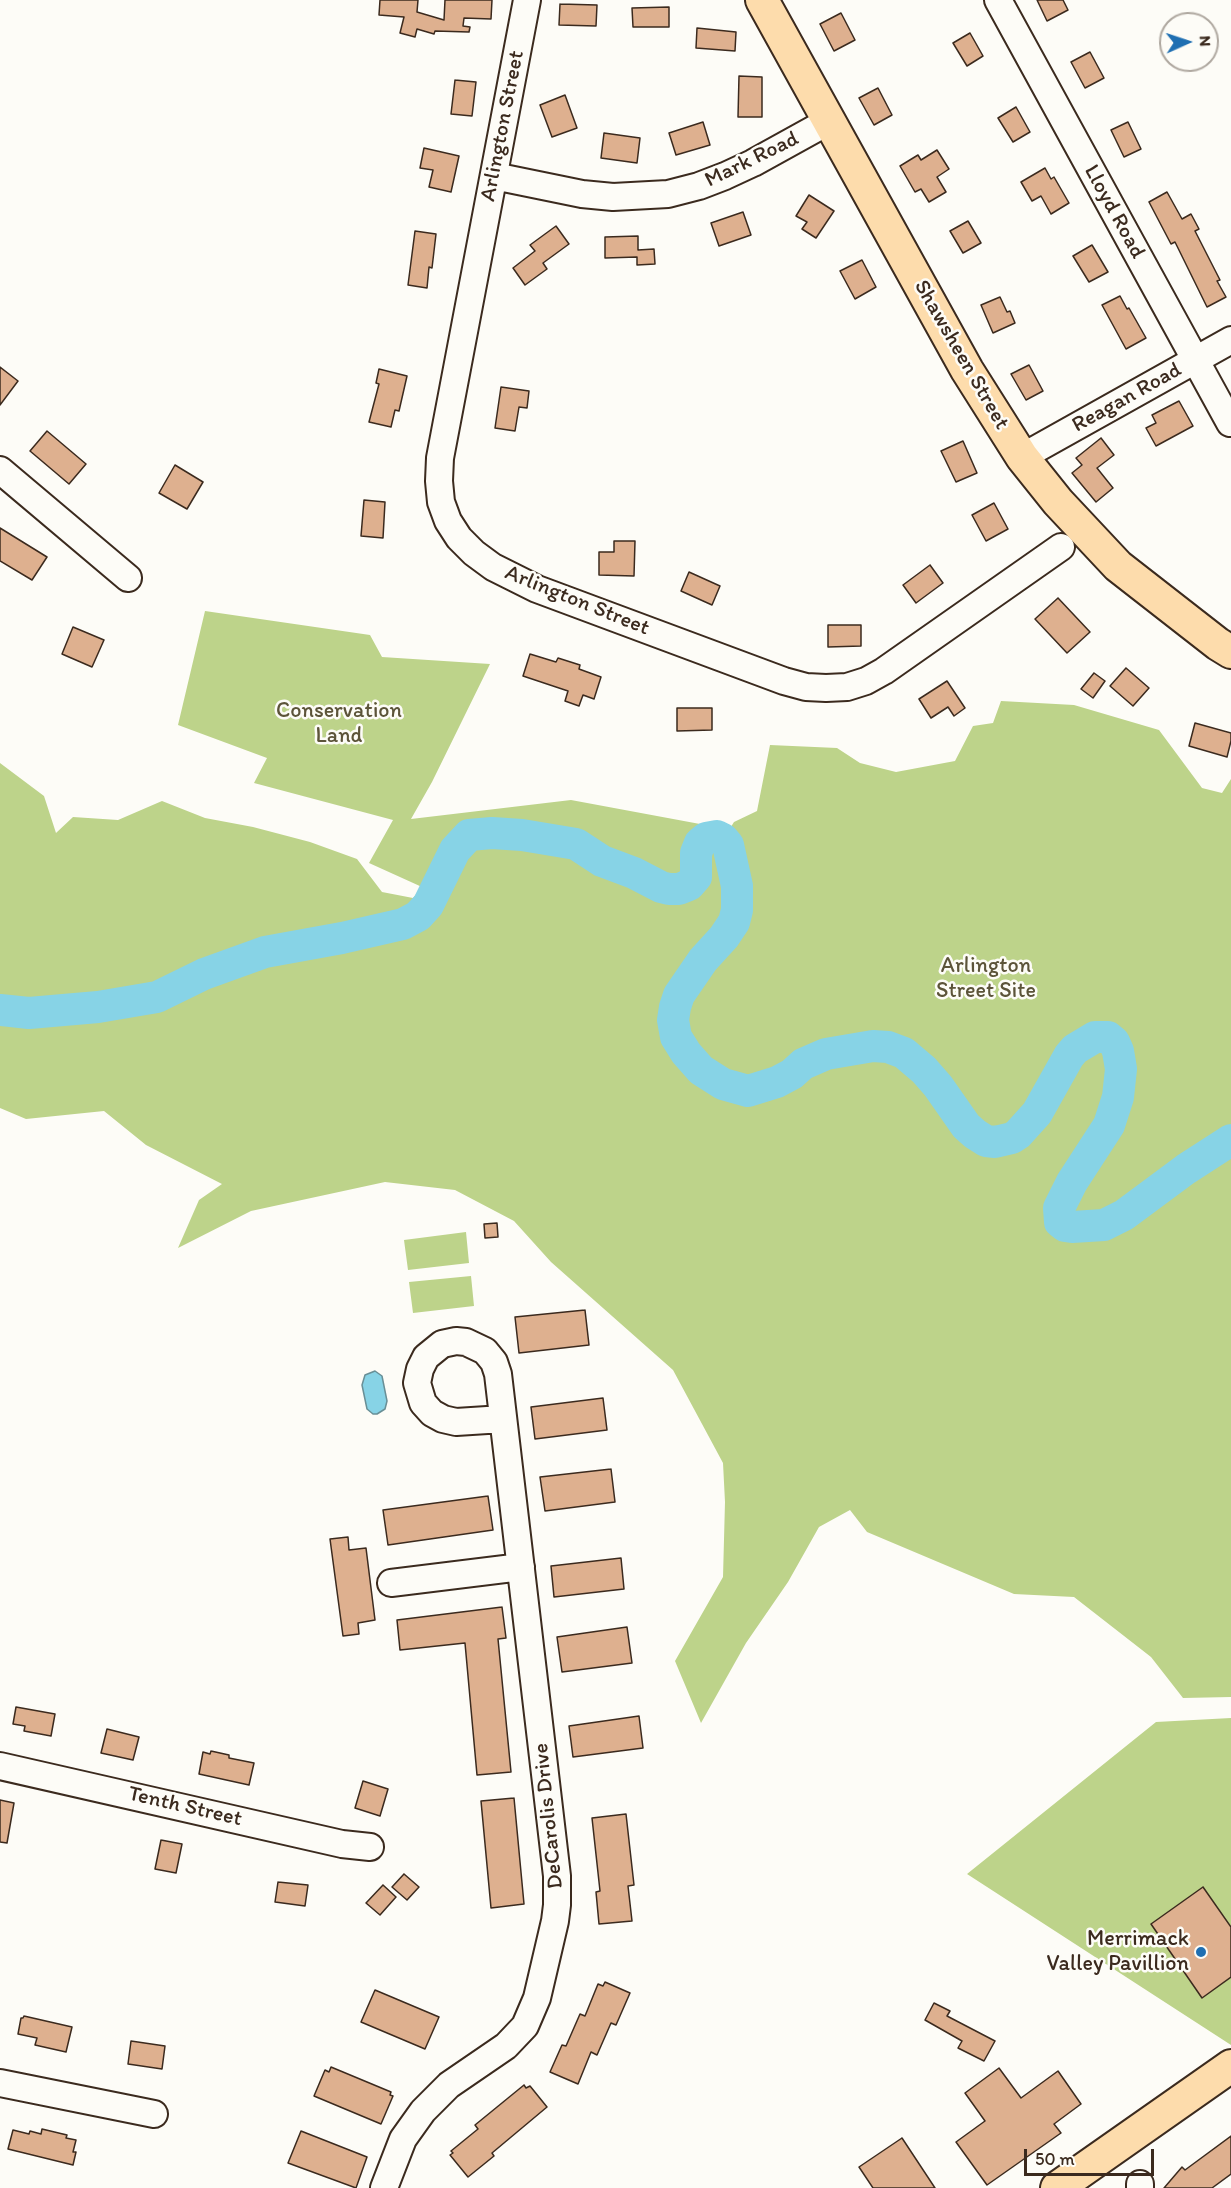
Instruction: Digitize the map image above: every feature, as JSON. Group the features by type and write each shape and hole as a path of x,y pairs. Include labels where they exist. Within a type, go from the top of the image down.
{"main road":[{"name":"Shawsheen Street","path":"771,3 829,121 962,361 1022,457 1058,502 1118,566 1231,652"},
{"path":"1057,2188 1231,2066"}],"street":[{"name":"Arlington Street","path":"527,0 443,447 439,481 441,502 448,521 459,538 474,554 493,567 537,589 784,681 806,687 826,688 847,687 866,681 884,671 1060,547"},
{"name":"Lloyd Road","path":"998,0 1230,423"},
{"name":"Mark Road","path":"494,176 582,194 622,197 668,194 725,176 829,121"},
{"name":"Reagan Road","path":"1022,457 1231,340"},
{"path":"0,470 128,578"},
{"name":"DeCarolis Drive","path":"384,2188 403,2139 427,2106 449,2085 506,2046 525,2026 537,1998 555,1921 558,1898 557,1876 503,1419"},
{"path":"391,1583 521,1567"},
{"name":"Tenth Street","path":"0,1766 342,1844 370,1847"},
{"path":"0,2083 153,2114"}],"green space":[{"path":"205,611 370,635 382,657 490,664 432,782 411,819 571,800 700,824 722,841 734,822 757,811 770,745 837,748 860,763 896,772 955,761 973,726 993,723 1001,701 1074,705 1159,730 1202,788 1222,793 1231,779 1231,1697 1183,1698 1151,1657 1074,1597 1014,1594 867,1532 850,1510 819,1527 788,1582 746,1643 701,1723 675,1661 723,1577 725,1502 723,1463 673,1370 551,1262 514,1221 455,1190 385,1182 251,1211 178,1248 199,1200 222,1184 146,1145 104,1111 26,1119 0,1108 0,763 44,796 56,833 73,817 118,820 162,801 205,818 253,827 310,842 357,859 382,892 413,898 422,887 369,863 393,820 254,783 267,758 178,725"},
{"path":"466,1232 469,1263 408,1270 404,1240"},
{"path":"471,1276 474,1306 413,1313 409,1282"},
{"path":"1231,1718 1231,2045 967,1874 1156,1722"}],"water":[{"path":"375,1371 382,1376 387,1401 385,1409 373,1414 367,1409 362,1385 365,1375"}],"building":[{"path":"380,0 418,0 417,12 444,20 445,0 492,0 491,19 464,18 463,26 470,27 469,32 435,31 434,34 417,29 415,37 400,33 404,17 379,15"},
{"path":"1037,0 1063,0 1068,10 1047,21"},
{"path":"560,4 597,5 596,26 559,25"},
{"path":"669,7 669,27 633,27 632,8"},
{"path":"841,13 855,40 834,51 820,24"},
{"path":"697,28 736,32 735,51 696,48"},
{"path":"970,33 983,56 967,66 953,43"},
{"path":"1090,52 1104,78 1085,88 1071,62"},
{"path":"739,76 762,77 762,117 738,117"},
{"path":"455,80 476,82 472,116 451,114"},
{"path":"878,88 892,115 874,125 859,98"},
{"path":"565,95 577,128 552,137 540,105"},
{"path":"1016,107 1030,132 1013,142 998,118"},
{"path":"703,122 710,145 676,155 669,133"},
{"path":"1128,122 1141,149 1124,157 1111,130"},
{"path":"604,133 640,138 637,163 601,158"},
{"path":"424,148 459,156 451,192 429,187 433,170 420,168"},
{"path":"937,150 949,169 937,177 946,192 929,202 921,189 915,192 900,166 918,155 921,160"},
{"path":"1045,168 1051,179 1054,177 1069,203 1051,214 1041,196 1032,201 1021,182"},
{"path":"1167,192 1182,219 1191,214 1199,229 1195,231 1226,297 1207,307 1175,242 1171,244 1149,202"},
{"path":"809,195 834,211 816,238 802,229 807,222 796,216"},
{"path":"743,212 751,235 719,246 711,223"},
{"path":"968,221 981,243 963,253 950,231"},
{"path":"556,226 569,244 543,263 547,269 525,285 513,268 535,251 530,245"},
{"path":"415,231 436,234 427,288 408,285"},
{"path":"638,236 638,250 654,249 655,264 637,265 637,257 605,258 605,237"},
{"path":"1092,245 1108,272 1089,282 1073,256"},
{"path":"862,260 876,287 855,299 840,271"},
{"path":"1120,296 1146,338 1126,349 1102,305"},
{"path":"1000,297 1015,323 993,333 981,305"},
{"path":"1029,365 1043,391 1026,400 1011,374"},
{"path":"0,367 18,381 0,405"},
{"path":"379,369 407,376 399,411 395,410 391,427 369,422 379,384 376,383"},
{"path":"501,387 529,391 527,408 519,407 515,431 495,428"},
{"path":"1179,401 1193,426 1156,446 1146,428 1156,423 1152,415"},
{"path":"47,431 86,464 69,484 30,451"},
{"path":"1101,438 1114,455 1097,468 1113,488 1096,502 1072,473 1082,465 1076,458"},
{"path":"963,441 977,473 956,482 941,451"},
{"path":"175,465 203,482 187,509 159,493"},
{"path":"364,500 385,502 383,538 361,536"},
{"path":"994,503 1008,529 986,541 972,515"},
{"path":"0,528 47,557 32,580 0,561"},
{"path":"614,541 635,541 634,576 599,575 599,552 614,552"},
{"path":"930,565 943,583 916,603 903,585"},
{"path":"689,572 720,586 712,605 681,591"},
{"path":"1058,598 1090,632 1067,653 1035,619"},
{"path":"828,625 861,625 861,646 828,647"},
{"path":"73,627 104,640 92,667 62,654"},
{"path":"530,654 556,662 558,658 580,665 579,669 601,677 594,699 583,695 579,706 565,701 568,691 523,676"},
{"path":"1126,668 1149,688 1133,706 1110,686"},
{"path":"1094,673 1105,681 1093,698 1081,689"},
{"path":"947,681 965,708 954,716 948,707 931,718 919,699"},
{"path":"677,708 712,708 712,730 677,731"},
{"path":"1195,723 1231,733 1227,757 1189,746"},
{"path":"497,1223 498,1237 485,1238 484,1224"},
{"path":"585,1310 589,1345 519,1353 515,1317"},
{"path":"603,1398 607,1430 535,1439 531,1407"},
{"path":"611,1469 615,1502 545,1511 540,1477"},
{"path":"488,1496 493,1530 388,1545 383,1510"},
{"path":"348,1537 349,1550 366,1548 375,1620 358,1623 359,1634 343,1636 330,1539"},
{"path":"621,1558 624,1589 554,1597 551,1566"},
{"path":"502,1607 506,1638 498,1639 511,1772 477,1775 465,1643 400,1650 397,1620"},
{"path":"627,1627 632,1663 562,1672 557,1637"},
{"path":"16,1707 55,1714 51,1736 24,1731 25,1726 13,1724"},
{"path":"639,1716 643,1748 573,1757 569,1726"},
{"path":"107,1729 139,1737 133,1760 101,1753"},
{"path":"211,1751 229,1755 229,1758 254,1763 249,1785 199,1774 203,1752 210,1754"},
{"path":"363,1781 388,1789 380,1816 355,1808"},
{"path":"514,1798 524,1904 491,1908 481,1801"},
{"path":"0,1800 14,1803 7,1843 0,1842"},
{"path":"626,1814 634,1885 628,1886 632,1921 599,1924 596,1892 600,1891 592,1818"},
{"path":"161,1840 182,1844 176,1873 155,1869"},
{"path":"404,1874 419,1887 407,1900 392,1887"},
{"path":"278,1882 308,1885 305,1906 275,1902"},
{"path":"383,1885 396,1897 380,1915 366,1903"},
{"name":"Merrimack Valley Pavillion","path":"1203,1887 1231,1927 1231,1977 1202,1998 1151,1924"},
{"path":"605,1982 630,1993 616,2025 611,2023 597,2055 591,2052 578,2084 550,2072 562,2045 566,2046 580,2014 585,2016 598,1984 603,1986"},
{"path":"375,1990 439,2017 425,2049 361,2022"},
{"path":"934,2003 950,2011 947,2016 995,2041 984,2061 958,2048 962,2041 925,2020"},
{"path":"24,2016 72,2027 66,2052 35,2045 37,2038 18,2034 21,2018"},
{"path":"131,2041 165,2046 162,2069 128,2064"},
{"path":"331,2067 391,2092 390,2095 393,2096 381,2124 314,2096 325,2070 329,2072"},
{"path":"999,2068 1021,2098 1058,2071 1081,2104 1054,2124 1061,2133 987,2185 956,2142 985,2121 965,2093"},
{"path":"524,2085 526,2088 530,2086 547,2107 492,2153 494,2156 468,2177 450,2155 453,2153 451,2151 478,2129 475,2125"},
{"path":"42,2129 67,2135 66,2138 76,2140 73,2165 8,2149 13,2130 41,2134"},
{"path":"301,2131 367,2157 356,2188 288,2163"},
{"path":"1231,2136 1231,2174 1212,2188 1164,2188 1182,2167 1185,2170"},
{"path":"902,2138 935,2188 873,2188 859,2167"}],"waterway":[{"path":"0,1010 29,1013 98,1007 157,997 204,974 265,952 403,924 418,916 428,905 455,850 469,835 492,833 522,835 576,844 602,861 669,889 679,889 689,885 696,877 696,853 700,843 706,838 717,836 728,845 737,886 737,910 734,922 724,937 703,960 679,995 673,1020 676,1037 686,1053 701,1070 723,1084 748,1091 777,1082 792,1074 803,1064 826,1054 873,1046 888,1047 904,1053 924,1070 966,1126 975,1134 986,1141 995,1142 1012,1138 1018,1134 1037,1113 1075,1049 1095,1037 1108,1037 1114,1042 1118,1051 1121,1069 1118,1097 1109,1125 1072,1182 1059,1208 1060,1222 1072,1227 1104,1225 1124,1215 1186,1169 1231,1140"}],"place":[{"name":"Merrimack Valley Pavillion","path":"1201,1952"}],"park label":[{"name":"Conservation Land","path":"339,724"},
{"name":"Arlington Street Site","path":"986,978"}]}
